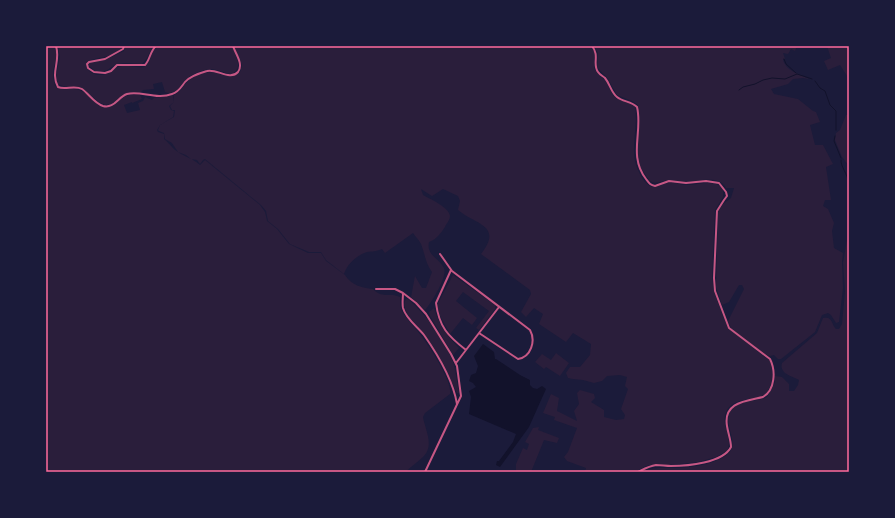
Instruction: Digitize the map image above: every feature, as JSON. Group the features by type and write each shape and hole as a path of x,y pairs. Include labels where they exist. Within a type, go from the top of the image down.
{"street":[{"path":"56,46 59,57 54,77 58,86 64,88 80,88 102,106 109,106 127,94 140,94 157,97 171,95 177,92 188,79 206,71 213,70 227,75 236,74 239,71 240,64 233,46"},
{"path":"124,46 123,49 111,56 89,62 87,64 88,68 94,72 105,73 111,71 117,65 145,65 148,62 152,50 156,46"},
{"path":"592,46 597,57 596,68 598,72 606,79 614,95 631,102 636,107 637,164 644,178 649,184 655,186 669,181 686,183 712,181 719,183 726,192 724,200 716,211 714,278 716,291 729,328 770,359 773,371 772,385 766,395 731,407 727,414 727,424 731,447 724,454 716,459 686,466 656,466 649,467 638,472"},
{"path":"440,254 451,270 530,330 532,333 532,345 522,359 515,359 479,333"},
{"path":"451,270 436,303 436,309 445,331 466,350"},
{"path":"376,288 388,288 403,293 416,303 426,314 456,363 461,396 425,472"},
{"path":"403,293 402,304 405,313 424,336 450,379 457,405"},
{"path":"456,363 499,307"}],"shaded area":[{"path":"46,46 55,47 57,57 53,70 53,77 55,86 61,89 76,89 83,92 100,106 108,107 126,96 140,95 142,99 124,105 127,113 140,110 138,103 143,101 145,97 152,100 154,98 173,95 174,102 169,106 171,110 174,111 173,117 160,125 157,130 158,132 164,134 164,139 175,149 200,165 205,160 260,205 265,212 267,221 277,229 289,244 308,253 321,253 326,261 357,285 373,289 379,294 400,297 403,313 426,342 445,374 450,389 450,394 425,413 423,417 429,442 427,452 421,459 406,472 46,472"},
{"path":"58,46 123,46 115,53 86,62 86,66 90,72 96,75 107,74 122,66 144,67 157,47 161,46 232,46 238,61 238,65 236,71 232,74 213,69 199,72 189,77 173,92 165,92 162,82 153,84 154,89 127,93 112,104 105,105 80,87 66,87 58,84 56,76 60,57"},
{"path":"125,46 153,46 142,64 122,63 104,71 95,71 89,66 91,62 105,60 124,51"},
{"path":"234,46 590,46 595,53 594,68 605,80 613,95 616,98 634,105 635,107 636,123 634,156 639,172 646,182 653,187 665,183 689,185 714,183 723,188 723,197 715,210 712,277 714,292 728,328 770,361 772,369 770,387 765,395 739,401 730,406 727,410 725,415 725,425 729,446 727,451 716,457 698,462 671,465 650,465 635,472 585,472 586,468 567,461 564,457 568,452 577,428 554,420 555,417 543,413 551,394 559,398 557,411 577,421 574,411 579,404 577,393 580,390 594,394 595,398 591,402 604,410 604,417 616,420 624,419 625,415 621,409 628,389 625,386 627,377 620,375 607,376 602,381 594,383 568,378 566,373 570,367 580,367 590,355 591,344 573,333 566,342 539,324 543,314 534,308 526,317 521,312 531,294 530,290 481,254 487,244 489,237 488,231 484,226 458,210 460,201 458,196 443,189 432,196 421,189 423,195 443,206 450,216 440,234 429,242 429,250 442,265 445,272 438,290 425,310 411,297 415,276 422,288 426,288 432,272 426,261 421,244 413,233 385,253 382,249 360,255 350,263 344,274 326,260 321,252 309,252 290,244 278,229 268,221 266,211 261,205 205,159 200,164 197,160 191,159 178,152 172,143 165,139 164,133 158,130 160,125 174,117 175,110 172,110 170,106 174,102 174,95 189,80 199,74 214,72 230,75 240,72 242,65"},
{"path":"594,46 797,46 795,51 791,49 788,54 783,53 785,59 783,59 784,63 797,74 809,79 793,79 788,84 771,89 774,94 798,99 816,112 820,122 810,125 815,145 823,145 833,164 826,167 831,200 825,200 823,206 828,209 834,223 832,231 834,248 843,253 843,288 839,322 836,323 828,313 822,315 815,332 781,359 778,359 774,355 766,355 732,330 728,321 744,289 742,285 739,285 729,302 722,305 716,287 718,211 723,204 731,198 734,188 726,188 723,184 713,180 685,182 667,180 654,183 649,180 639,165 638,160 638,105 617,95 608,79 597,67 598,53"},
{"path":"827,46 849,46 849,79 840,65 828,70 824,61 831,58"},
{"path":"846,115 849,115 849,166 842,157 835,140 836,133 840,130"},
{"path":"847,240 849,242 849,472 641,472 656,468 684,468 699,466 713,462 725,456 730,451 732,445 728,418 730,411 735,406 767,397 775,382 775,376 782,377 789,384 789,391 794,391 799,380 782,370 782,363 817,333 823,318 829,318 836,329 839,329 842,324 845,291 843,263"},
{"path":"453,275 495,305 495,309 479,330 476,328 489,311 463,292 456,301 477,318 472,325 463,318 450,334 440,316 437,305"},
{"path":"406,299 408,299 428,320 446,345 456,373 459,393 457,393 425,335 408,315 405,306"},
{"path":"434,308 438,320 444,330 459,348 453,355 430,316 429,312"},
{"path":"483,344 494,352 495,359 530,380 530,385 533,388 537,389 542,386 546,389 529,427 500,467 496,465 497,461 499,461 513,442 516,434 469,414 471,397 469,391 476,387 469,381 471,375 476,373 478,366 474,356"},
{"path":"556,353 569,363 560,376 546,367 544,369 535,362 542,354 551,360"},
{"path":"539,427 538,430 559,438 557,443 544,440 531,472 516,472 516,464 523,448 527,450 529,444 525,442 533,428"}],"waterway":[{"path":"784,59 786,64 796,73"},
{"path":"739,90 743,87 763,80 772,78 785,79 797,74 812,79"},
{"path":"815,81 820,88 825,91 830,105 836,111 836,130"},
{"path":"835,136 834,141 841,158"},
{"path":"841,160 849,184"}]}
